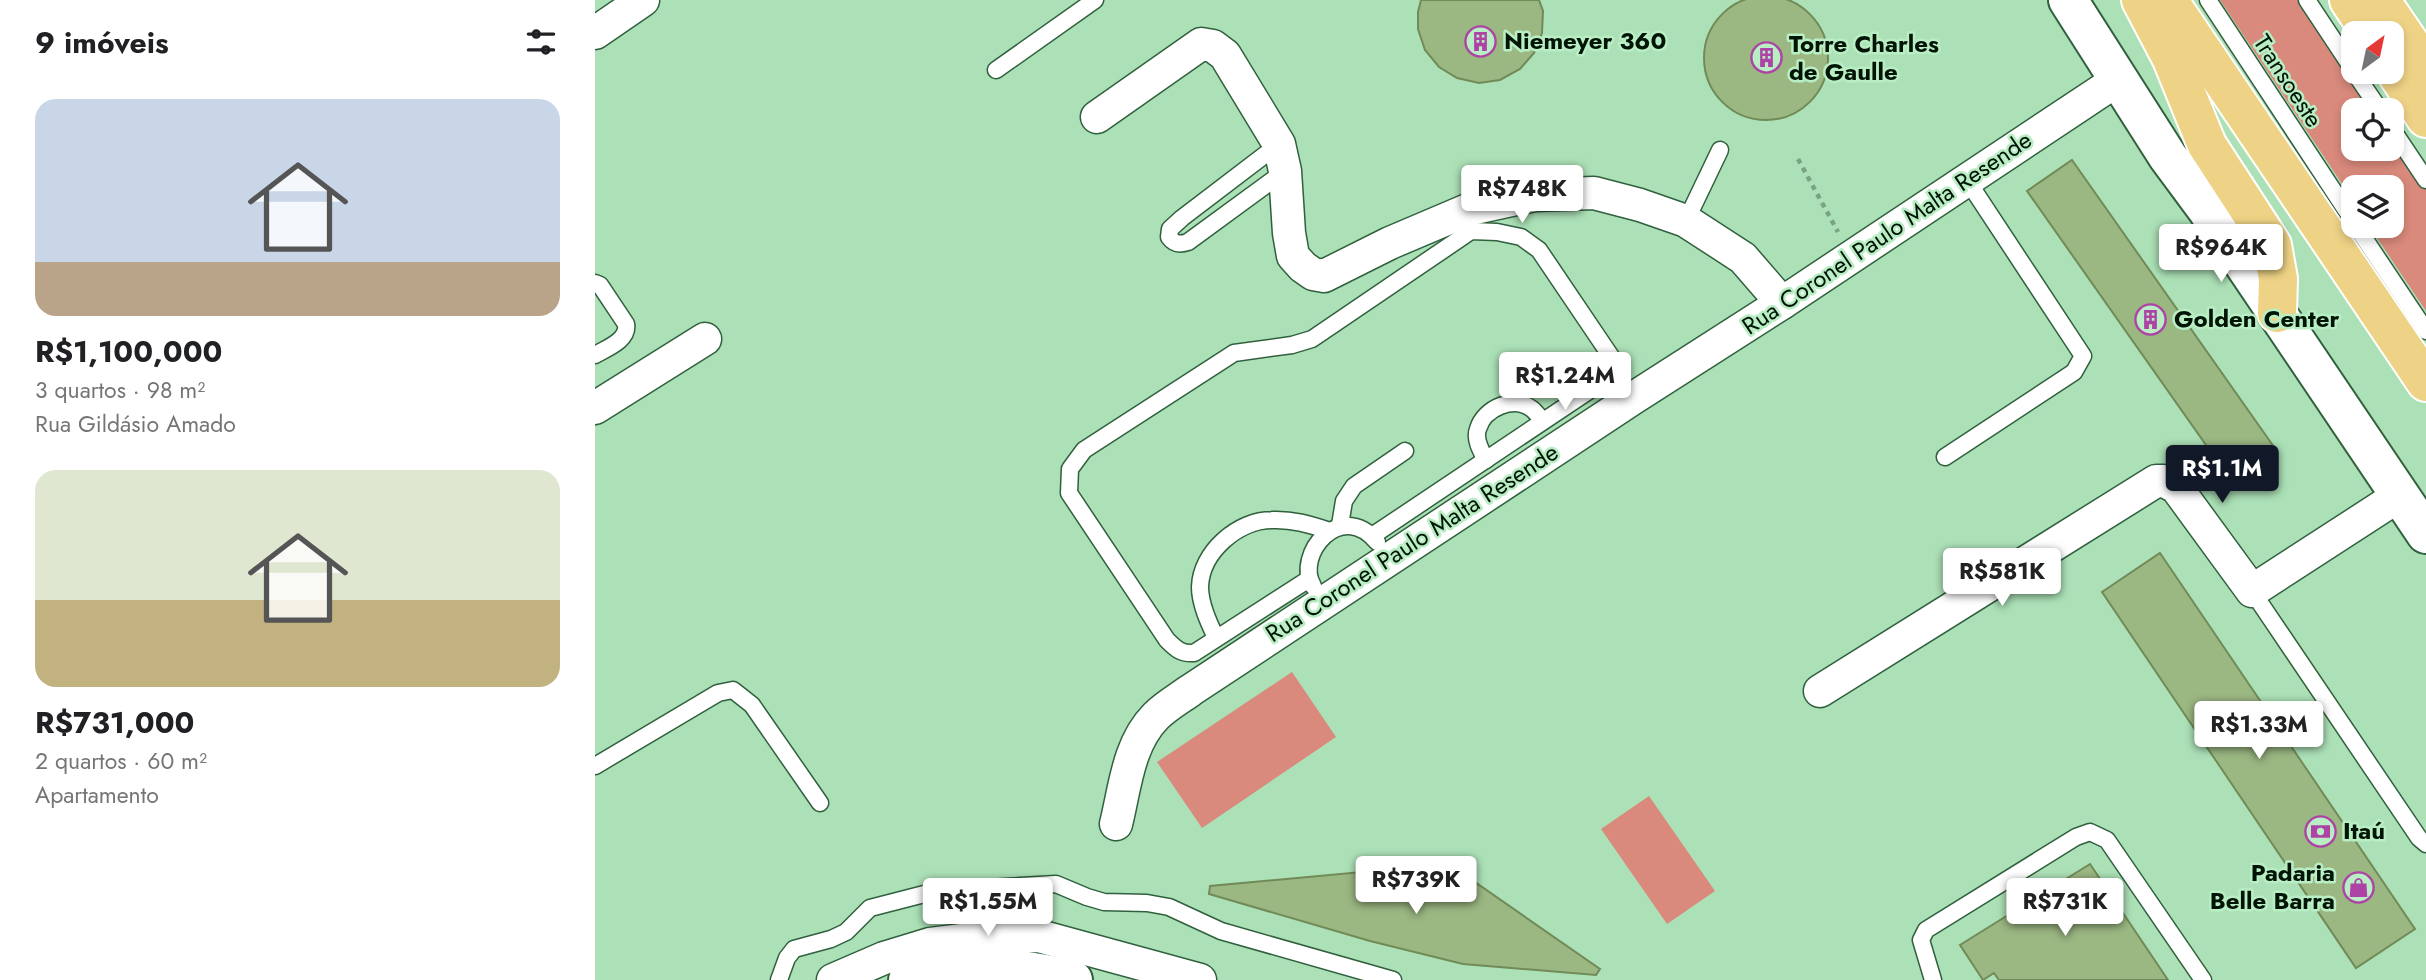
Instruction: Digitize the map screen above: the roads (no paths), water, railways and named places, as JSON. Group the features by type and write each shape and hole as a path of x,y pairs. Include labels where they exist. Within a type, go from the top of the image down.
{"highway":[{"path":"2141,0 2172,60 2207,145 2271,245 2278,279 2277,313"},
{"path":"2168,0 2426,382"},
{"path":"2349,0 2363,21"},
{"path":"2380,0 2426,67"},
{"path":"2404,84 2426,118"}],"main road":[{"path":"2068,0 2168,157 2208,211 2426,534"},
{"path":"908,980 926,973 964,967 1025,969 1073,980"}],"street":[{"path":"595,33 643,0"},
{"path":"1097,117 1201,44 1213,46 1225,55 1282,157 1293,256 1313,274 1324,276 1390,243 1470,209 1535,195 1594,193 1640,205 1686,222 1743,258 1782,303"},
{"name":"Rua Coronel Paulo Malta Resende","path":"1116,824 1133,752 1144,730 1156,716 1223,668 1316,590 1381,547 1782,303 2119,79"},
{"path":"595,408 705,339"},
{"path":"1820,691 2156,481 2170,483 2176,488 2252,591 2400,495"},
{"path":"832,980 884,958 930,944 986,937 1039,936 1200,980"}],"lane":[{"path":"996,70 1095,0"},
{"name":"Transoeste","path":"2208,0 2341,203"},
{"path":"2307,0 2341,51"},
{"path":"2404,147 2426,180"},
{"path":"1686,222 1720,150"},
{"path":"1282,157 1188,242 1180,245 1169,237 1170,229 1182,218 1282,157"},
{"path":"1945,457 2074,372 2084,356 1967,180"},
{"path":"1216,638 1202,601 1200,587 1203,568 1214,550 1230,535 1269,519 1295,520 1335,528 1352,525 1381,547 1486,460 1613,370 1612,358 1539,250 1521,237 1497,232 1471,231 1312,339 1292,345 1234,353 1084,450 1070,469 1069,493 1167,640 1176,650 1185,654 1194,653 1216,638 1316,590 1313,553 1321,540 1335,528 1344,501 1354,486 1405,451"},
{"name":"Transoeste","path":"2364,238 2426,331"},
{"path":"595,282 600,285 626,324 627,330 624,336 595,355"},
{"path":"1486,460 1479,449 1477,429 1484,418 1496,408 1518,403 1531,408 1543,421"},
{"path":"2252,591 2422,841"},
{"path":"595,766 718,693 733,691 752,705 820,803"},
{"path":"1933,980 1921,940 1926,930 2076,836 2090,832 2107,840 2203,980"},
{"path":"779,980 787,958 794,949 846,932 870,908 936,891 1056,884 1104,902 1147,903 1169,907 1221,931 1393,980"}],"place":[{"name":"Niemeyer 360","path":"1481,41"},
{"name":"Torre Charles de Gaulle","path":"1766,58"},
{"name":"Golden Center","path":"2151,319"},
{"name":"Itaú","path":"2320,831"},
{"name":"Padaria Belle Barra","path":"2358,887"}]}
